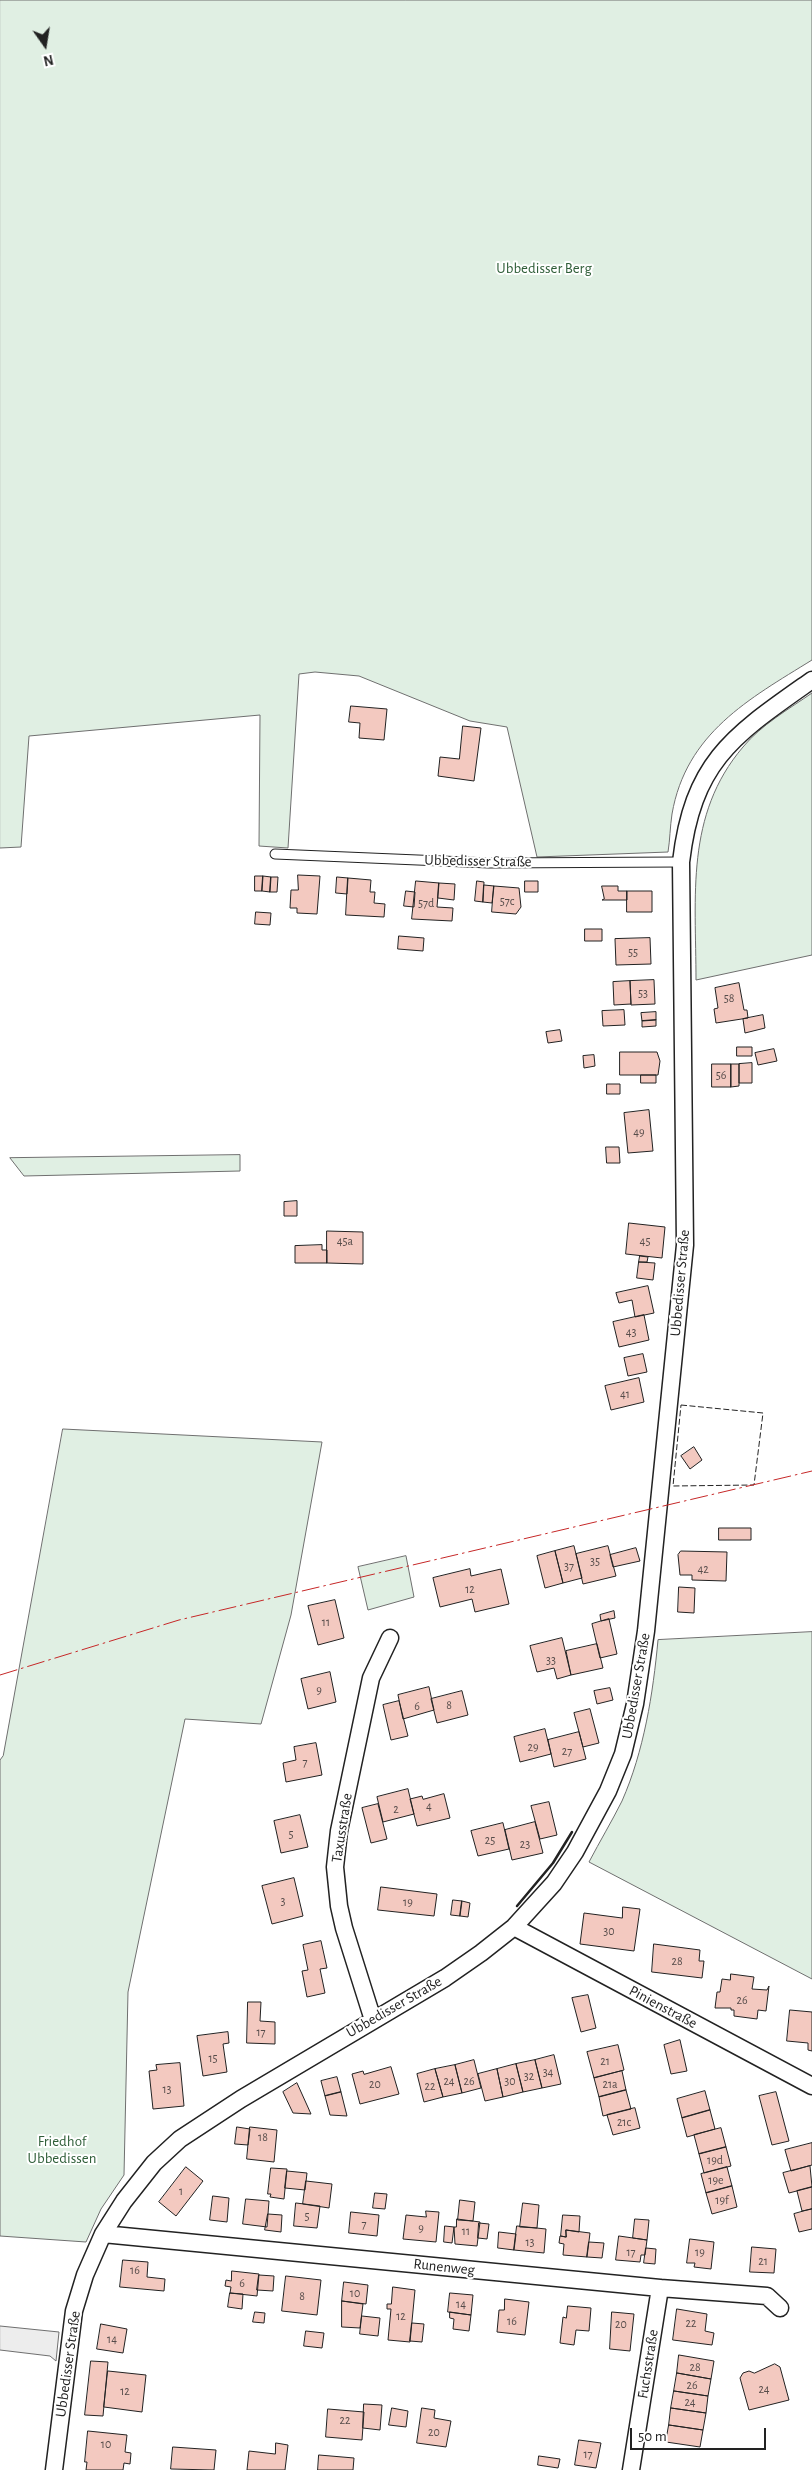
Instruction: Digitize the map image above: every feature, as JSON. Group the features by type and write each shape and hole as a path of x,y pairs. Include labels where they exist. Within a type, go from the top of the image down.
{"street":[{"name":"Ubbedisser Straße","path":"54,2470 63,2343 103,2234 124,2201 150,2168 180,2138 372,2020 445,1978 482,1953 514,1927 554,1883 592,1821 623,1754 637,1695 646,1631 685,1245 681,862 691,807 709,769 733,740 761,716 812,680"},
{"name":"Taxusstraße","path":"372,2020 344,1928 339,1906 335,1867 338,1831 370,1678 390,1638"},
{"name":"Pinienstraße","path":"514,1927 812,2086"},
{"name":"Runenweg","path":"103,2234 660,2288 767,2296 780,2308"},
{"name":"Fuchsstraße","path":"631,2470 660,2288"}],"lane":[{"name":"Ubbedisser Straße","path":"275,854 489,863 681,862"}],"green space":[{"name":"Ubbedisser Berg","path":"0,0 812,0 812,660 744,705 724,721 706,740 691,761 679,786 672,814 668,852 537,857 507,727 470,721 359,676 315,672 299,674 288,848 259,846 260,715 29,736 21,847 0,848"},
{"path":"812,693 812,955 696,980 695,918 698,858 703,828 711,800 724,773 750,739"},
{"path":"240,1155 240,1171 24,1176 10,1158"},
{"name":"Friedhof Ubbedissen","path":"63,1429 322,1442 291,1615 261,1724 185,1719 128,1992 124,2175 101,2209 86,2242 0,2236 0,1760 3,1756"},
{"path":"406,1556 414,1597 368,1610 358,1567"},
{"path":"812,1632 812,1979 589,1862 622,1801 630,1782 646,1722 658,1640"}],"shaded area":[{"path":"0,2326 59,2332 56,2361 50,2356 0,2350"}],"building":[{"path":"351,706 387,709 384,740 359,738 360,723 349,722"},
{"path":"463,726 481,728 474,781 438,776 440,757 459,759"},
{"path":"298,875 320,876 317,914 297,913 297,908 290,908 291,890 298,890"},
{"path":"255,876 263,876 262,891 255,891"},
{"path":"263,876 271,877 270,892 262,891"},
{"path":"271,877 278,877 277,892 270,892"},
{"path":"337,877 348,878 347,894 336,893"},
{"path":"348,878 371,880 370,892 375,892 374,903 385,904 384,917 346,915"},
{"path":"416,881 439,883 437,907 453,908 452,921 412,919"},
{"path":"477,881 484,882 483,902 475,901"},
{"path":"525,881 538,881 538,892 525,892"},
{"path":"439,883 455,884 454,900 438,898"},
{"path":"484,885 494,886 492,903 483,902"},
{"path":"494,886 519,888 521,907 516,914 492,912"},
{"path":"602,886 618,886 618,891 627,891 627,900 602,900 604,899"},
{"path":"406,891 415,892 414,907 404,906"},
{"path":"627,891 652,891 652,912 627,912"},
{"path":"256,912 271,913 270,925 255,924"},
{"path":"585,929 602,929 602,941 585,941"},
{"path":"399,936 424,938 423,951 398,949"},
{"path":"650,938 651,964 616,965 615,939"},
{"path":"654,980 655,1004 631,1005 630,981"},
{"path":"630,981 631,1004 614,1005 613,982"},
{"path":"739,983 744,1010 747,1010 748,1018 716,1023 714,1009 718,1008 715,988"},
{"path":"624,1010 625,1025 603,1026 602,1011"},
{"path":"656,1012 656,1020 642,1021 641,1013"},
{"path":"763,1015 765,1028 745,1033 743,1019"},
{"path":"656,1020 656,1026 642,1027 642,1021"},
{"path":"560,1030 562,1041 548,1043 546,1032"},
{"path":"737,1047 752,1047 752,1056 737,1056"},
{"path":"774,1049 777,1061 758,1065 755,1053"},
{"path":"620,1052 657,1052 660,1061 658,1075 620,1075"},
{"path":"594,1055 595,1066 584,1068 583,1056"},
{"path":"752,1063 752,1083 739,1083 739,1064"},
{"path":"712,1064 731,1064 731,1087 712,1087"},
{"path":"731,1064 739,1064 739,1086 731,1087"},
{"path":"641,1075 656,1075 656,1083 641,1083"},
{"path":"607,1084 620,1084 620,1094 607,1094"},
{"path":"649,1110 653,1151 628,1153 624,1113"},
{"path":"606,1147 619,1147 620,1163 607,1163"},
{"path":"297,1201 297,1216 284,1216 284,1202"},
{"path":"629,1223 665,1227 662,1258 626,1254"},
{"path":"327,1231 363,1232 363,1264 327,1263"},
{"path":"322,1245 322,1250 327,1250 327,1263 295,1263 295,1246"},
{"path":"640,1256 648,1257 647,1262 639,1262"},
{"path":"639,1262 655,1263 653,1280 637,1278"},
{"path":"648,1286 654,1313 635,1317 632,1300 619,1303 616,1293"},
{"path":"644,1315 649,1340 619,1347 613,1322"},
{"path":"643,1354 647,1372 628,1376 624,1358"},
{"path":"639,1378 644,1402 611,1410 605,1386"},
{"path":"694,1447 702,1460 690,1469 681,1456"},
{"path":"719,1528 751,1528 751,1540 719,1540"},
{"path":"574,1546 582,1578 563,1583 555,1551"},
{"path":"608,1546 616,1576 583,1584 576,1554"},
{"path":"636,1548 640,1561 613,1567 610,1555"},
{"path":"555,1551 563,1583 545,1588 537,1556"},
{"path":"681,1551 727,1552 726,1581 692,1580 692,1575 680,1575 678,1555"},
{"path":"470,1569 471,1576 501,1569 509,1604 475,1612 472,1599 440,1607 433,1578"},
{"path":"679,1587 695,1588 694,1613 678,1612"},
{"path":"335,1600 344,1638 318,1645 308,1606"},
{"path":"614,1611 615,1618 601,1621 600,1615"},
{"path":"609,1619 617,1654 600,1658 592,1624"},
{"path":"562,1638 571,1675 557,1679 554,1668 537,1672 530,1646"},
{"path":"597,1644 603,1668 571,1675 566,1651"},
{"path":"330,1672 336,1702 308,1709 301,1679"},
{"path":"429,1687 434,1710 403,1719 398,1695"},
{"path":"610,1688 613,1700 597,1704 594,1691"},
{"path":"462,1691 468,1715 437,1723 431,1699"},
{"path":"399,1701 408,1736 391,1740 383,1705"},
{"path":"590,1709 599,1743 583,1747 574,1713"},
{"path":"545,1729 551,1754 520,1762 514,1737"},
{"path":"579,1732 586,1759 554,1767 548,1740"},
{"path":"316,1743 322,1775 286,1782 283,1763 296,1760 294,1747"},
{"path":"408,1789 414,1814 383,1822 377,1797"},
{"path":"444,1794 450,1818 417,1826 410,1799 422,1796 423,1799"},
{"path":"549,1802 557,1835 540,1839 531,1806"},
{"path":"378,1804 387,1839 371,1843 362,1808"},
{"path":"300,1815 308,1847 281,1853 274,1821"},
{"path":"535,1822 543,1853 512,1860 505,1830"},
{"path":"503,1823 509,1849 478,1856 471,1831"},
{"path":"294,1878 303,1916 272,1924 262,1886"},
{"path":"381,1887 437,1894 434,1916 378,1910"},
{"path":"453,1900 462,1901 460,1916 451,1915"},
{"path":"462,1901 470,1903 468,1917 460,1916"},
{"path":"623,1907 640,1909 634,1951 580,1944 584,1913 622,1918"},
{"path":"321,1941 327,1968 320,1969 325,1993 307,1997 302,1971 308,1970 303,1945"},
{"path":"654,1944 700,1950 699,1961 704,1961 702,1978 652,1972"},
{"path":"731,1974 754,1977 752,1989 767,1990 769,1986 766,2011 758,2010 757,2019 734,2016 734,2010 731,2010 731,2008 715,2008 717,1992 720,1992 722,1979 730,1980"},
{"path":"588,1995 596,2028 581,2032 572,1998"},
{"path":"248,2002 261,2002 260,2021 275,2022 275,2044 247,2043"},
{"path":"790,2010 812,2012 812,2051 808,2050 808,2043 787,2041"},
{"path":"228,2032 229,2043 223,2044 227,2072 203,2076 197,2036"},
{"path":"680,2040 687,2071 671,2074 664,2045"},
{"path":"618,2045 624,2070 594,2078 587,2052"},
{"path":"554,2055 561,2084 542,2088 535,2060"},
{"path":"474,2060 481,2088 462,2093 455,2065"},
{"path":"535,2060 542,2088 523,2092 516,2064"},
{"path":"180,2063 184,2106 153,2109 149,2071 157,2070 156,2065"},
{"path":"516,2064 523,2092 503,2097 497,2069"},
{"path":"455,2065 462,2093 443,2097 435,2069"},
{"path":"391,2067 399,2094 360,2104 352,2074 363,2071 364,2074"},
{"path":"435,2069 443,2097 424,2102 417,2074"},
{"path":"497,2069 503,2097 485,2101 478,2074"},
{"path":"622,2071 626,2090 599,2097 594,2078"},
{"path":"337,2077 341,2092 325,2096 321,2081"},
{"path":"297,2083 311,2114 293,2113 283,2092"},
{"path":"626,2090 631,2109 603,2116 599,2097"},
{"path":"705,2091 710,2110 682,2118 677,2099"},
{"path":"341,2092 347,2116 330,2115 325,2096"},
{"path":"776,2092 789,2141 772,2145 759,2096"},
{"path":"635,2108 640,2128 613,2135 607,2115"},
{"path":"710,2110 715,2129 687,2137 682,2118"},
{"path":"237,2127 250,2129 248,2145 235,2144"},
{"path":"250,2127 277,2130 274,2162 247,2159"},
{"path":"721,2128 726,2147 699,2154 694,2135"},
{"path":"812,2143 812,2165 791,2171 785,2150"},
{"path":"726,2147 731,2166 704,2173 699,2154"},
{"path":"810,2166 812,2187 789,2193 783,2173"},
{"path":"186,2167 203,2181 176,2216 159,2202"},
{"path":"727,2167 732,2186 706,2193 701,2174"},
{"path":"271,2168 287,2169 284,2199 270,2197 271,2194 268,2194"},
{"path":"287,2171 307,2173 305,2190 285,2188"},
{"path":"306,2181 332,2184 329,2208 303,2204"},
{"path":"732,2186 737,2207 712,2214 706,2193"},
{"path":"812,2187 812,2209 802,2211 797,2191"},
{"path":"375,2193 387,2194 385,2209 373,2208"},
{"path":"213,2196 229,2198 227,2222 210,2220"},
{"path":"246,2199 269,2201 267,2227 243,2224"},
{"path":"460,2200 475,2202 473,2221 458,2220"},
{"path":"296,2203 320,2206 317,2228 294,2226"},
{"path":"523,2203 539,2205 537,2228 520,2227"},
{"path":"812,2209 812,2229 799,2232 794,2214"},
{"path":"426,2211 439,2212 436,2242 403,2239 406,2215 426,2217"},
{"path":"351,2212 379,2215 377,2236 349,2233"},
{"path":"268,2214 282,2215 281,2232 265,2230"},
{"path":"563,2215 580,2216 579,2232 566,2230 566,2237 561,2236"},
{"path":"457,2219 480,2222 477,2246 455,2244 454,2227 456,2227"},
{"path":"635,2219 649,2220 647,2240 633,2238"},
{"path":"479,2223 489,2224 487,2239 478,2238"},
{"path":"445,2226 454,2227 452,2243 444,2242"},
{"path":"517,2226 546,2229 544,2253 514,2250"},
{"path":"566,2230 590,2233 587,2257 563,2255 564,2244 559,2243 560,2236 566,2237"},
{"path":"499,2232 516,2234 514,2250 498,2248"},
{"path":"619,2236 647,2240 645,2255 641,2255 640,2262 616,2260"},
{"path":"690,2239 714,2242 711,2269 694,2267 695,2263 687,2263"},
{"path":"589,2242 604,2243 602,2258 587,2257"},
{"path":"752,2247 776,2249 774,2273 750,2272"},
{"path":"646,2248 656,2249 655,2264 644,2263"},
{"path":"123,2260 148,2262 147,2277 165,2279 164,2291 120,2287"},
{"path":"232,2271 259,2274 257,2296 230,2293 231,2287 225,2286 226,2280 231,2281"},
{"path":"259,2275 274,2276 273,2291 257,2290"},
{"path":"286,2276 321,2280 317,2315 282,2311"},
{"path":"344,2282 368,2285 366,2304 342,2301"},
{"path":"393,2287 415,2290 410,2342 388,2340 391,2309 387,2309 387,2304 391,2304"},
{"path":"230,2293 243,2294 242,2309 228,2307"},
{"path":"450,2293 473,2295 471,2315 448,2312"},
{"path":"505,2299 529,2302 525,2335 497,2332 499,2310 504,2310"},
{"path":"342,2301 363,2304 360,2328 342,2327"},
{"path":"568,2306 591,2308 589,2331 576,2330 574,2345 560,2343 563,2317 566,2318"},
{"path":"677,2309 707,2314 705,2331 714,2333 712,2345 673,2340"},
{"path":"255,2312 265,2313 264,2323 253,2322"},
{"path":"450,2312 471,2315 469,2331 453,2329 454,2319 450,2318"},
{"path":"612,2312 634,2314 630,2351 610,2349"},
{"path":"362,2316 380,2318 378,2336 360,2334"},
{"path":"412,2323 424,2324 422,2342 410,2341"},
{"path":"101,2324 127,2329 123,2353 97,2349"},
{"path":"306,2331 324,2333 322,2348 304,2346"},
{"path":"679,2355 714,2361 711,2379 677,2373"},
{"path":"91,2361 108,2362 103,2416 85,2415"},
{"path":"775,2364 780,2367 789,2400 749,2410 740,2378 743,2373 749,2371 754,2373"},
{"path":"108,2371 146,2375 142,2412 104,2407"},
{"path":"677,2373 711,2379 708,2396 674,2391"},
{"path":"674,2391 708,2396 706,2413 671,2408"},
{"path":"364,2404 382,2405 380,2430 363,2428"},
{"path":"392,2408 408,2411 406,2427 389,2425"},
{"path":"422,2408 435,2410 434,2418 451,2421 446,2447 417,2443"},
{"path":"671,2408 706,2413 703,2430 669,2425"},
{"path":"328,2409 364,2412 362,2440 326,2437"},
{"path":"669,2425 703,2430 700,2447 666,2442"},
{"path":"88,2431 127,2435 125,2452 131,2453 130,2464 124,2463 123,2470 86,2470"},
{"path":"579,2440 601,2443 596,2468 575,2465"},
{"path":"276,2443 288,2445 285,2470 247,2470 249,2451 275,2454"},
{"path":"173,2447 216,2450 214,2470 171,2469"},
{"path":"319,2455 354,2458 353,2470 318,2470"},
{"path":"539,2456 560,2459 558,2468 538,2465"}],"fence":[{"path":"681,1405 763,1413 754,1485 673,1486 681,1405"}],"wall":[{"path":"517,1906 553,1863 572,1832"}],"power":[{"path":"0,1675 179,1620 812,1471"}]}
